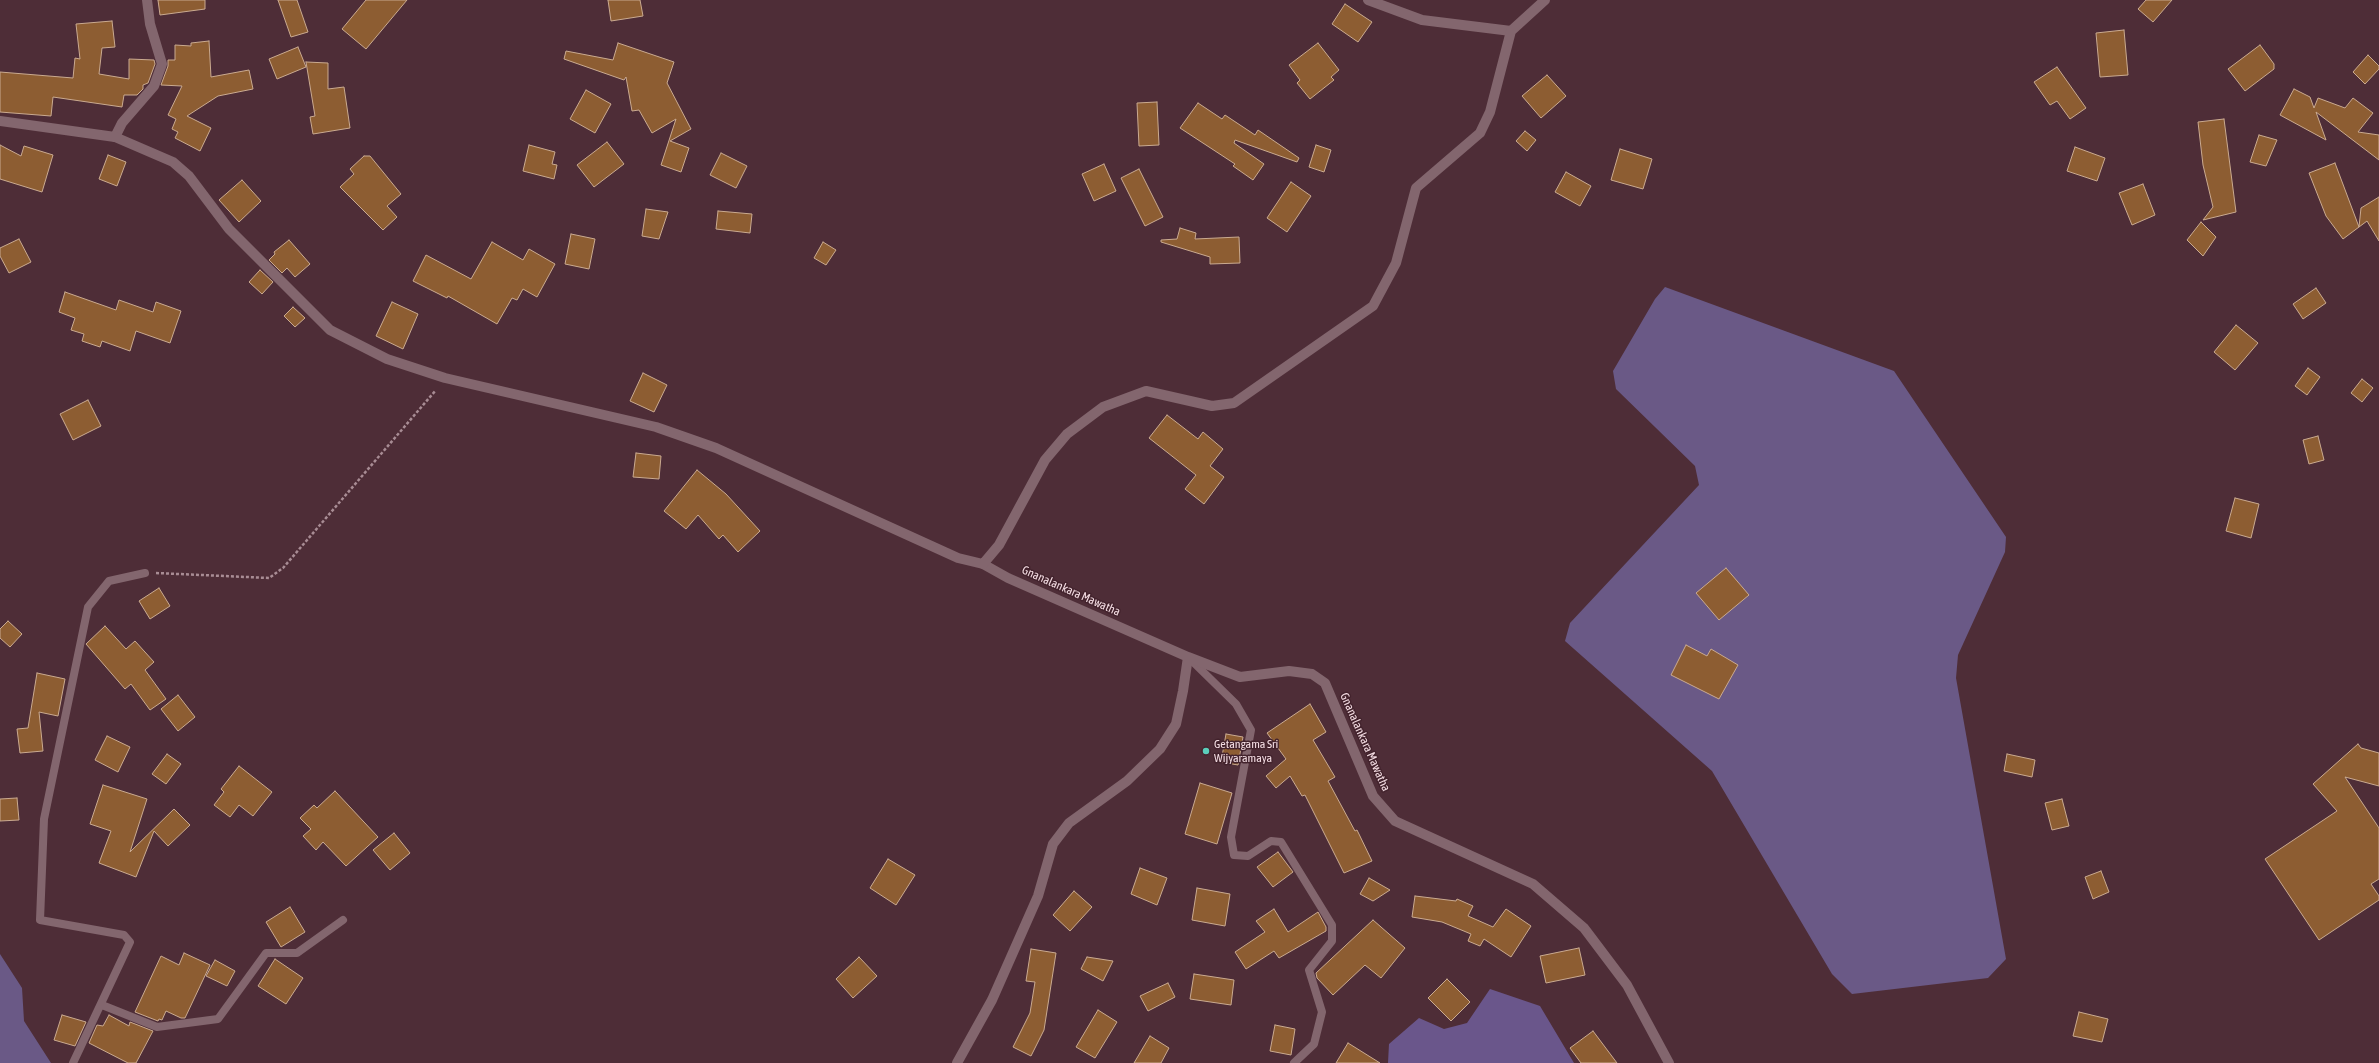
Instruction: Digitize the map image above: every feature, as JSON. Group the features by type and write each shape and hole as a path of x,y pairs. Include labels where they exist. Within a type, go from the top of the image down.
{"street":[{"path":"115,137 122,123 154,86 162,64 150,24 148,0"},
{"path":"1368,0 1422,20 1511,31"},
{"path":"982,564 999,545 1045,460 1067,434 1103,407 1146,391 1212,406 1234,403 1373,306 1396,263 1416,188 1480,133 1490,112 1511,31 1545,0"},
{"name":"Gnanalankara Mawatha","path":"0,120 115,137 173,162 189,176 229,228 330,330 387,359 445,378 656,427 716,448 958,558 982,564 1008,578 1188,657 1240,677 1289,671 1312,674 1325,683 1373,796 1395,821 1534,884 1584,928 1627,985 1668,1063"},
{"path":"957,1063 992,1000 1038,896 1053,844 1069,823 1127,781 1160,749 1176,724 1188,657"}],"lane":[{"path":"73,1063 102,1005 130,942 124,935 40,920 44,819 88,607 108,581 145,573"},
{"path":"1188,657 1236,704 1251,730 1231,837 1234,855 1248,856 1271,841 1281,842 1332,925 1332,941 1309,970 1322,1012 1314,1044 1294,1063"},
{"path":"102,1005 157,1027 218,1019 266,953 297,953 344,920"}],"path":[{"path":"171,573 269,578 274,575 283,568 445,378"}],"shaded area":[{"path":"1665,287 1894,371 2006,537 2005,552 1958,655 1956,678 2006,959 1988,978 1852,994 1832,974 1712,771 1565,641 1570,623 1699,485 1695,466 1616,389 1613,371 1655,299"},
{"path":"0,954 22,988 24,1021 51,1063 0,1063"},
{"path":"1490,989 1540,1006 1574,1063 1388,1063 1389,1044 1419,1018 1444,1029 1467,1023"}],"building":[{"path":"158,0 205,0 205,9 160,15"},
{"path":"278,0 297,0 308,32 291,37"},
{"path":"366,0 407,0 366,49 342,29"},
{"path":"608,0 640,0 643,16 611,21"},
{"path":"2146,0 2172,0 2153,22 2138,9"},
{"path":"1345,4 1372,22 1358,42 1332,24"},
{"path":"112,21 115,47 102,48 99,74 129,79 129,59 154,60 155,64 148,83 143,85 143,89 137,95 124,95 122,107 53,97 51,116 0,112 0,72 73,78 75,58 80,59 76,24"},
{"path":"2124,30 2128,75 2100,77 2096,33"},
{"path":"209,41 211,77 249,70 253,89 218,96 187,116 211,128 200,151 175,138 178,132 172,129 176,119 168,115 182,86 161,85 168,66 168,60 175,60 175,45 191,46 191,43"},
{"path":"618,43 674,62 667,83 691,129 670,141 689,148 681,172 661,165 676,119 652,133 639,110 632,111 626,77 624,80 564,59 566,51 613,60"},
{"path":"1318,43 1339,70 1331,77 1334,80 1310,99 1297,83 1300,80 1289,65"},
{"path":"2260,45 2274,64 2274,69 2245,91 2228,69"},
{"path":"298,47 306,67 277,79 269,59"},
{"path":"2368,55 2379,66 2379,69 2365,84 2353,72"},
{"path":"306,62 328,63 328,89 344,87 350,128 313,134 310,117 315,116"},
{"path":"2057,67 2086,108 2070,119 2057,101 2050,105 2034,82"},
{"path":"1547,75 1566,96 1541,118 1522,96"},
{"path":"2294,89 2310,97 2314,108 2318,98 2345,108 2353,98 2373,113 2358,132 2379,135 2379,160 2316,112 2326,140 2280,115"},
{"path":"586,90 611,104 595,133 570,119"},
{"path":"1157,102 1159,145 1139,146 1137,103"},
{"path":"1198,103 1222,119 1225,115 1255,135 1258,130 1299,158 1297,162 1235,140 1234,143 1264,164 1253,180 1233,166 1235,164 1180,128"},
{"path":"2224,119 2236,212 2203,220 2213,207 2203,165 2198,122"},
{"path":"1525,131 1536,140 1527,151 1516,141"},
{"path":"2259,135 2277,140 2266,166 2250,162"},
{"path":"607,142 624,164 594,187 577,165"},
{"path":"0,145 21,156 24,146 53,155 42,192 0,179"},
{"path":"529,145 555,152 552,164 557,165 554,179 523,171"},
{"path":"1316,145 1331,150 1324,172 1309,167"},
{"path":"2075,147 2105,158 2097,181 2067,171"},
{"path":"1620,149 1652,159 1643,189 1611,180"},
{"path":"721,153 747,166 736,188 710,175"},
{"path":"108,155 126,162 117,186 99,179"},
{"path":"364,156 370,156 401,194 387,206 397,217 383,230 340,187 354,174 350,169"},
{"path":"2335,163 2359,227 2343,239 2326,216 2309,173"},
{"path":"1104,164 1116,191 1094,201 1082,174"},
{"path":"1139,169 1163,217 1145,226 1121,178"},
{"path":"1566,172 1591,186 1580,206 1555,192"},
{"path":"242,180 261,201 239,222 219,200"},
{"path":"1291,182 1311,196 1287,232 1267,218"},
{"path":"2143,184 2155,215 2132,225 2119,193"},
{"path":"2379,197 2379,241 2367,221 2359,227 2361,208"},
{"path":"646,209 668,212 659,239 642,236"},
{"path":"718,211 752,214 750,233 716,229"},
{"path":"2201,222 2216,237 2203,256 2187,240"},
{"path":"1180,228 1196,233 1195,239 1239,237 1240,263 1210,264 1210,257 1161,242 1161,240 1177,239"},
{"path":"571,234 595,239 589,269 565,264"},
{"path":"19,239 31,262 9,273 0,256 0,248"},
{"path":"289,240 310,264 295,277 287,268 282,273 269,260 275,254 274,252"},
{"path":"492,242 523,260 529,249 555,264 537,297 523,289 517,300 512,298 497,324 448,296 447,298 413,281 426,255 471,279"},
{"path":"823,242 836,250 826,265 814,258"},
{"path":"260,270 273,282 262,294 249,282"},
{"path":"2316,288 2326,303 2303,319 2293,304"},
{"path":"65,292 116,310 119,300 153,312 156,302 181,311 170,343 136,331 130,351 102,341 100,347 82,341 84,334 71,330 75,318 59,312"},
{"path":"392,302 418,314 403,349 376,336"},
{"path":"293,307 305,318 295,327 284,316"},
{"path":"2236,325 2258,343 2235,370 2214,352"},
{"path":"2308,368 2320,377 2307,395 2295,386"},
{"path":"643,373 667,385 654,412 630,401"},
{"path":"2362,379 2373,388 2362,402 2351,393"},
{"path":"88,400 101,426 73,440 60,414"},
{"path":"1167,415 1198,439 1203,432 1223,449 1210,466 1224,477 1204,504 1185,489 1196,475 1149,438"},
{"path":"2318,436 2324,460 2309,464 2303,440"},
{"path":"636,453 661,456 659,479 633,477"},
{"path":"697,470 726,494 760,531 738,552 723,535 719,539 698,515 686,529 664,511"},
{"path":"2235,498 2259,504 2251,538 2226,531"},
{"path":"1726,568 1749,595 1719,620 1696,593"},
{"path":"159,588 170,606 150,619 139,601"},
{"path":"8,621 22,634 10,647 0,638 0,629"},
{"path":"105,626 126,649 135,641 154,662 145,670 166,699 150,710 131,684 125,689 86,644"},
{"path":"1686,645 1707,656 1711,649 1738,665 1719,699 1671,675"},
{"path":"37,673 65,679 58,716 39,712 43,751 20,753 17,729 28,728"},
{"path":"178,695 195,717 178,731 161,709"},
{"path":"1310,704 1326,732 1313,740 1335,777 1328,781 1355,831 1357,830 1372,861 1344,873 1305,795 1302,796 1290,776 1276,788 1266,776 1286,759 1267,733"},
{"path":"1226,734 1243,737 1238,765 1221,762"},
{"path":"107,736 130,747 118,772 95,760"},
{"path":"2358,744 2361,748 2379,753 2379,786 2345,777 2379,828 2379,879 2371,884 2379,896 2379,900 2319,940 2265,859 2337,811 2313,784"},
{"path":"167,754 181,764 166,784 152,774"},
{"path":"2007,754 2035,760 2032,777 2004,771"},
{"path":"239,766 272,792 253,816 239,805 230,817 214,805 224,792 221,789"},
{"path":"1200,783 1232,793 1217,844 1185,834"},
{"path":"103,785 147,799 130,852 174,809 190,825 168,846 154,831 136,877 99,863 111,831 90,824"},
{"path":"335,791 378,837 346,866 323,842 316,850 303,836 311,829 300,818 314,805 317,808"},
{"path":"17,798 19,820 0,821 0,799"},
{"path":"2062,799 2069,826 2052,830 2045,803"},
{"path":"394,833 410,853 390,870 373,850"},
{"path":"1278,852 1293,872 1273,887 1257,867"},
{"path":"888,859 915,875 896,905 870,888"},
{"path":"1140,868 1167,878 1157,905 1131,894"},
{"path":"2101,871 2109,892 2093,899 2085,877"},
{"path":"1369,878 1390,890 1373,901 1360,894"},
{"path":"1197,888 1230,894 1225,926 1192,920"},
{"path":"1074,891 1092,907 1070,931 1053,915"},
{"path":"1415,896 1456,901 1457,899 1473,906 1468,916 1493,927 1506,909 1531,926 1511,957 1484,939 1480,946 1468,941 1471,934 1442,922 1412,917"},
{"path":"290,907 305,932 281,947 266,922"},
{"path":"1274,909 1288,932 1318,912 1326,927 1326,931 1279,958 1274,951 1246,969 1235,952 1265,932 1256,921"},
{"path":"1373,920 1405,948 1381,978 1365,965 1333,995 1317,978 1316,973"},
{"path":"1579,948 1585,975 1546,983 1540,956"},
{"path":"1031,949 1056,953 1044,1030 1031,1056 1013,1047 1030,1013 1035,982 1026,981"},
{"path":"184,953 210,965 185,1018 181,1018 166,1011 162,1020 159,1019 158,1021 135,1012 161,956 179,965"},
{"path":"859,957 877,976 853,998 836,979"},
{"path":"1087,957 1113,961 1103,981 1081,969"},
{"path":"275,959 303,978 286,1004 258,986"},
{"path":"215,960 235,971 227,986 206,976"},
{"path":"1194,974 1234,980 1231,1005 1190,999"},
{"path":"1447,979 1470,1002 1451,1021 1428,998"},
{"path":"1168,983 1175,997 1148,1011 1140,996"},
{"path":"1098,1010 1117,1022 1095,1058 1076,1047"},
{"path":"2079,1012 2108,1019 2102,1042 2073,1036"},
{"path":"62,1015 86,1022 75,1046 54,1040"},
{"path":"109,1015 129,1026 130,1022 153,1031 136,1063 128,1063 89,1043 97,1025 103,1026"},
{"path":"1275,1025 1295,1029 1291,1055 1270,1051"},
{"path":"1593,1031 1617,1063 1581,1063 1570,1048"},
{"path":"1150,1036 1169,1048 1161,1063 1134,1063"},
{"path":"1348,1043 1380,1063 1336,1063"}],"place":[{"name":"Getangama Sri Wijyaramaya","path":"1206,751"}]}
